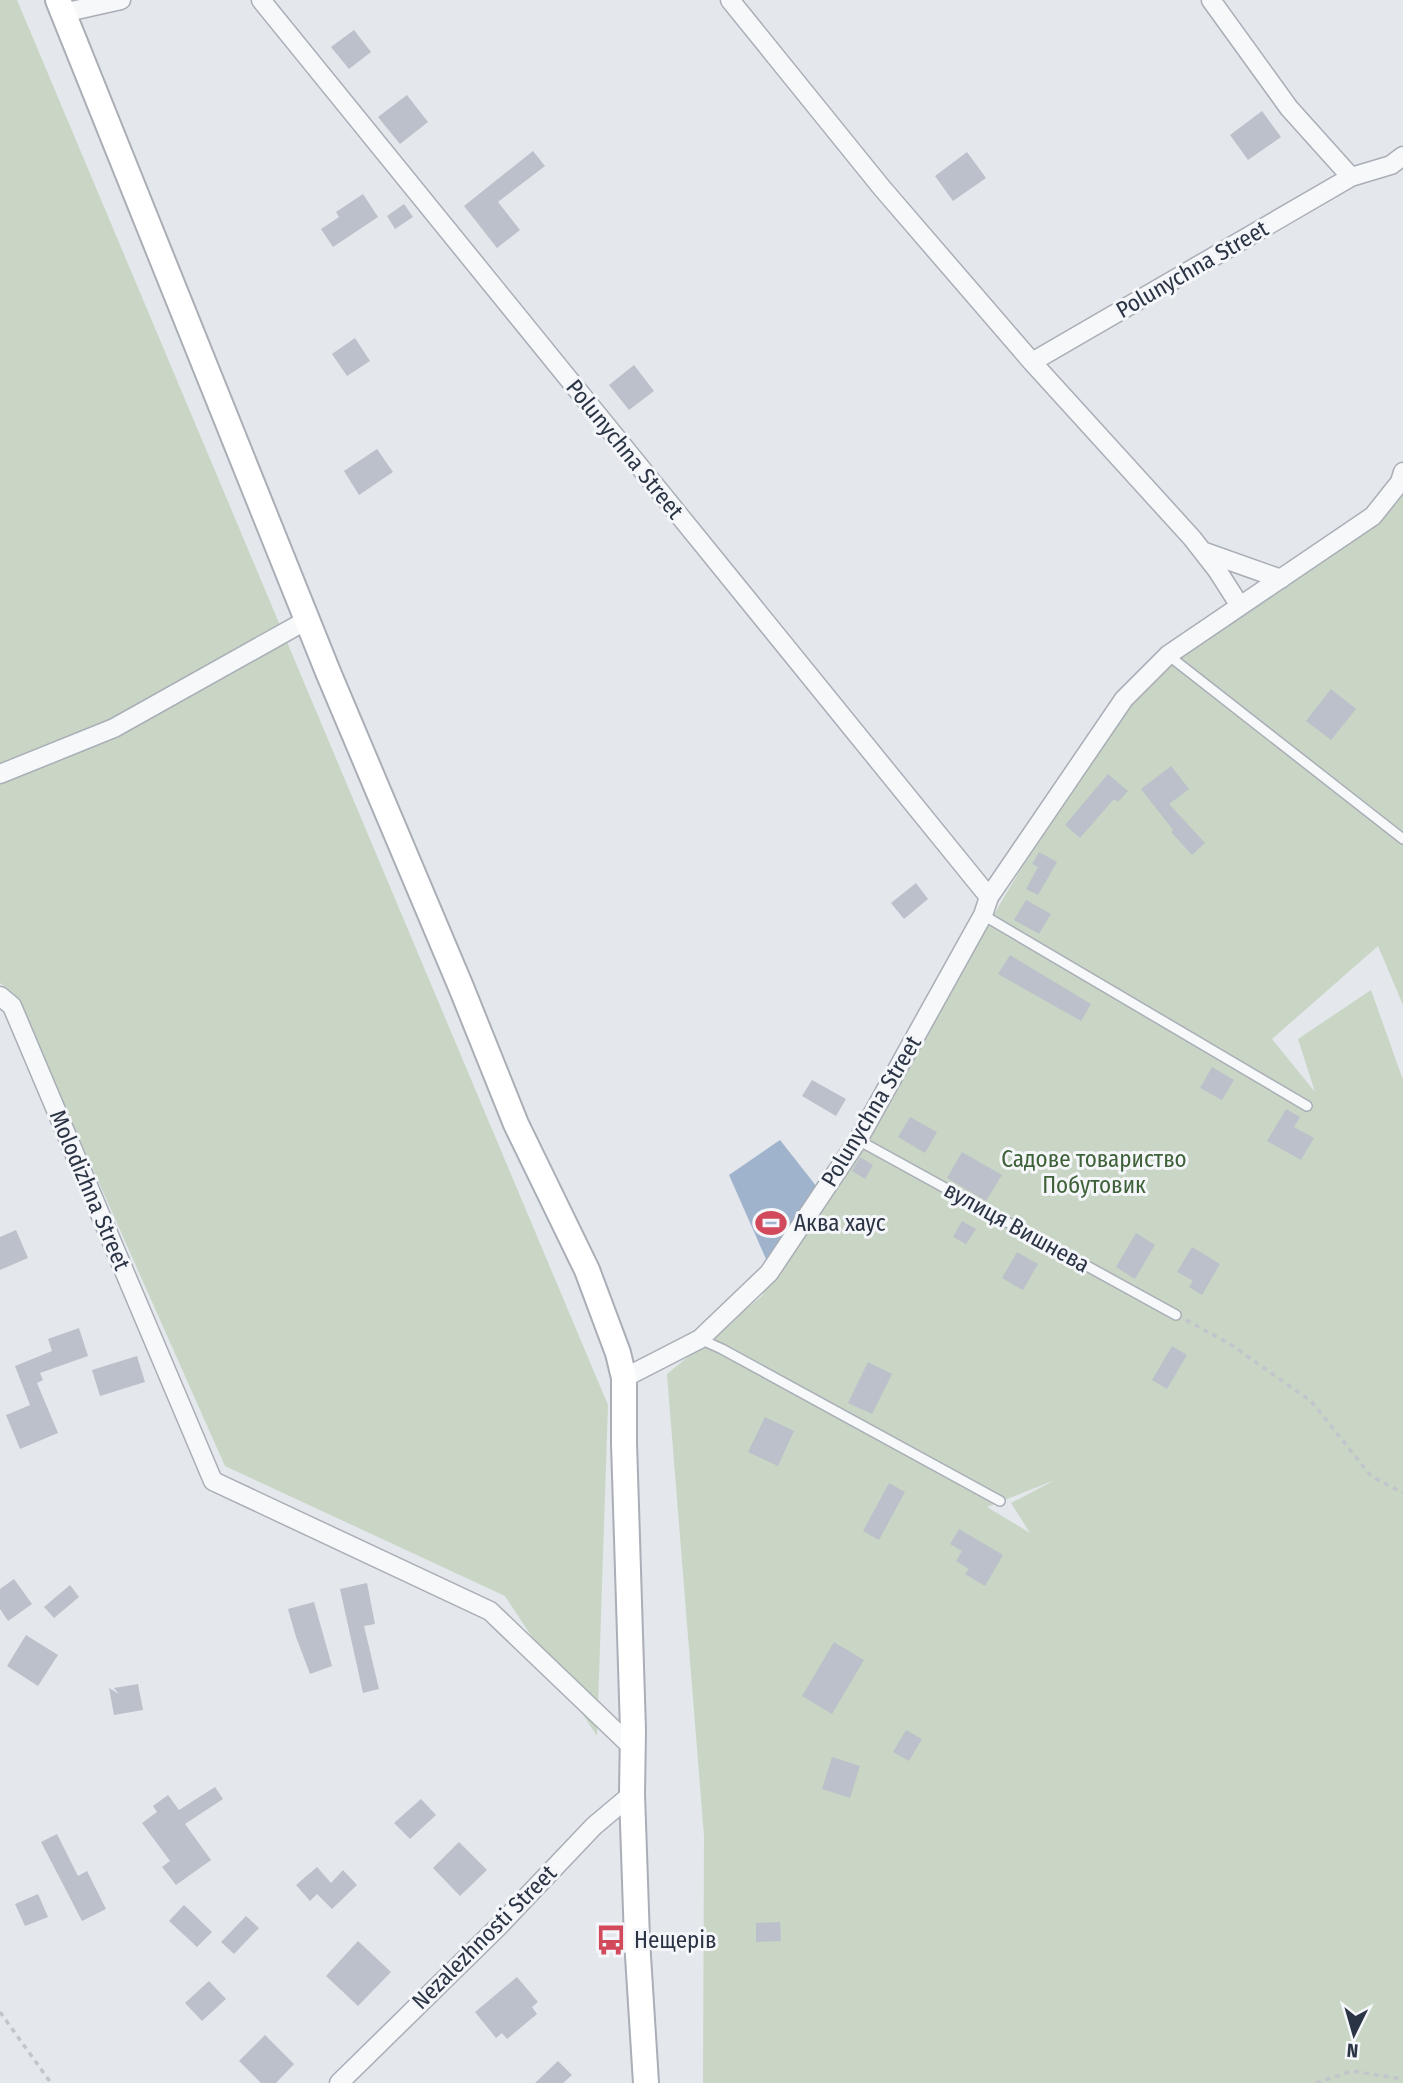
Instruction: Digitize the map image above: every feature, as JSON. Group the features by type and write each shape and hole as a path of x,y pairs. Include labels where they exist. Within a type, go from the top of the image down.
{"main road":[{"path":"60,6 307,620 516,1124 587,1270 618,1353 624,1378 632,1794 646,2083"}],"street":[{"path":"60,6 121,0"},
{"name":"Polunychna Street","path":"261,0 989,897"},
{"path":"730,0 882,188 1032,362 1202,551 1240,606"},
{"path":"1210,0 1289,108 1351,177"},
{"name":"Polunychna Street","path":"1032,362 1351,177 1391,164 1403,156"},
{"name":"Polunychna Street","path":"624,1378 700,1339 769,1273 858,1140 983,915 989,897 1124,699 1168,655 1373,516 1402,479"},
{"path":"1202,551 1281,579"},
{"path":"0,774 114,728 307,620"},
{"name":"Molodizhna Street","path":"0,996 12,1006 213,1481 490,1611 632,1747"},
{"name":"Nezalezhnosti Street","path":"338,2083 499,1926 594,1826 632,1794"}],"lane":[{"path":"1168,655 1403,839"},
{"path":"983,915 1307,1106"},
{"name":"вулиця Вишнева","path":"858,1140 1176,1315"},
{"path":"700,1339 1000,1501"}],"path":[{"path":"1176,1315 1230,1344 1311,1401 1371,1476 1403,1493"},
{"path":"0,2012 51,2083"},
{"path":"1316,2083 1352,2071 1403,2079"}],"green space":[{"path":"0,0 17,0 608,1405 597,1736 505,1596 225,1466 16,996 0,983"},
{"name":"Садове товариство Побутовик","path":"1403,492 1403,1005 1378,946 1272,1039 1315,1092 1298,1039 1371,990 1403,1080 1403,2083 703,2083 704,1836 667,1374 762,1296 936,1012 1083,764 1151,677","holes":["1055,1480 1011,1503 1030,1533 987,1507"]}],"water":[{"name":"Аква хаус","path":"780,1140 817,1187 766,1259 729,1175"}],"building":[{"path":"354,30 371,52 349,69 331,47"},
{"path":"407,95 428,122 400,144 378,117"},
{"path":"1262,111 1281,137 1248,160 1230,135"},
{"path":"533,151 545,166 498,202 520,230 497,248 464,206"},
{"path":"967,152 986,178 953,201 935,176"},
{"path":"363,194 378,217 333,247 321,229 339,217 336,212"},
{"path":"404,204 413,217 395,229 387,216"},
{"path":"355,338 370,361 347,376 332,354"},
{"path":"634,365 654,391 629,410 609,385"},
{"path":"377,449 393,472 359,495 344,471"},
{"path":"1331,689 1356,709 1331,740 1306,721"},
{"path":"1171,766 1189,789 1169,804 1205,843 1192,855 1171,832 1173,830 1141,789"},
{"path":"1108,774 1128,791 1118,802 1114,799 1080,838 1065,825"},
{"path":"1039,852 1057,862 1038,895 1026,889 1038,867 1032,864"},
{"path":"916,883 928,899 904,919 891,903"},
{"path":"1026,900 1051,914 1039,934 1014,920"},
{"path":"1010,955 1091,1004 1081,1021 998,974"},
{"path":"1212,1067 1234,1080 1222,1100 1200,1088"},
{"path":"812,1080 846,1099 836,1116 802,1096"},
{"path":"1286,1109 1300,1117 1294,1127 1314,1138 1301,1160 1267,1141"},
{"path":"910,1117 937,1132 925,1153 898,1137"},
{"path":"962,1152 1002,1175 986,1201 947,1178"},
{"path":"860,1157 873,1165 865,1179 852,1171"},
{"path":"962,1221 976,1229 966,1244 953,1237"},
{"path":"16,1230 28,1258 0,1270 0,1237"},
{"path":"1136,1233 1155,1245 1135,1279 1116,1267"},
{"path":"1192,1247 1220,1264 1202,1295 1189,1287 1193,1281 1177,1272"},
{"path":"1017,1252 1038,1264 1023,1290 1002,1278"},
{"path":"79,1328 88,1356 40,1373 43,1380 37,1383 58,1433 20,1449 6,1415 30,1405 15,1366 52,1351 48,1339"},
{"path":"1172,1346 1187,1355 1167,1389 1152,1380"},
{"path":"137,1356 145,1382 100,1396 92,1370"},
{"path":"868,1362 892,1374 872,1414 848,1403"},
{"path":"765,1417 794,1431 778,1466 748,1452"},
{"path":"889,1483 905,1492 879,1540 863,1531"},
{"path":"959,1529 1003,1555 985,1586 965,1574 969,1569 956,1561 962,1551 950,1544"},
{"path":"14,1579 32,1604 8,1621 0,1609 0,1589"},
{"path":"367,1583 375,1624 364,1626 379,1689 363,1693 340,1589"},
{"path":"70,1585 79,1597 54,1618 44,1607"},
{"path":"314,1602 332,1666 310,1674 288,1609"},
{"path":"26,1635 58,1655 38,1686 7,1666"},
{"path":"834,1642 864,1660 832,1714 802,1696"},
{"path":"138,1684 143,1710 114,1715 109,1688 119,1694 114,1688"},
{"path":"906,1730 922,1739 909,1761 893,1752"},
{"path":"832,1757 860,1766 850,1798 822,1789"},
{"path":"215,1787 223,1799 185,1824 211,1860 176,1885 162,1867 170,1861 142,1823 157,1812 153,1806 168,1795 179,1810"},
{"path":"421,1799 436,1815 410,1839 394,1823"},
{"path":"57,1834 78,1876 87,1871 106,1909 82,1921 41,1842"},
{"path":"459,1842 487,1870 460,1896 433,1868"},
{"path":"317,1867 331,1883 343,1870 357,1885 332,1909 317,1894 310,1901 296,1885"},
{"path":"38,1894 48,1917 25,1926 15,1904"},
{"path":"184,1905 212,1932 197,1947 169,1921"},
{"path":"246,1916 259,1928 234,1954 221,1942"},
{"path":"780,1922 781,1941 756,1942 756,1923"},
{"path":"358,1941 391,1972 358,2006 326,1976"},
{"path":"517,1977 538,2002 532,2007 537,2014 507,2039 502,2033 496,2038 475,2012"},
{"path":"209,1981 226,1999 202,2021 185,2003"},
{"path":"265,2035 294,2064 276,2083 261,2083 239,2061"},
{"path":"558,2061 572,2075 563,2083 535,2083"}],"place":[{"name":"Аква хаус","path":"771,1223"},
{"name":"Нещерів","path":"611,1940"}]}
